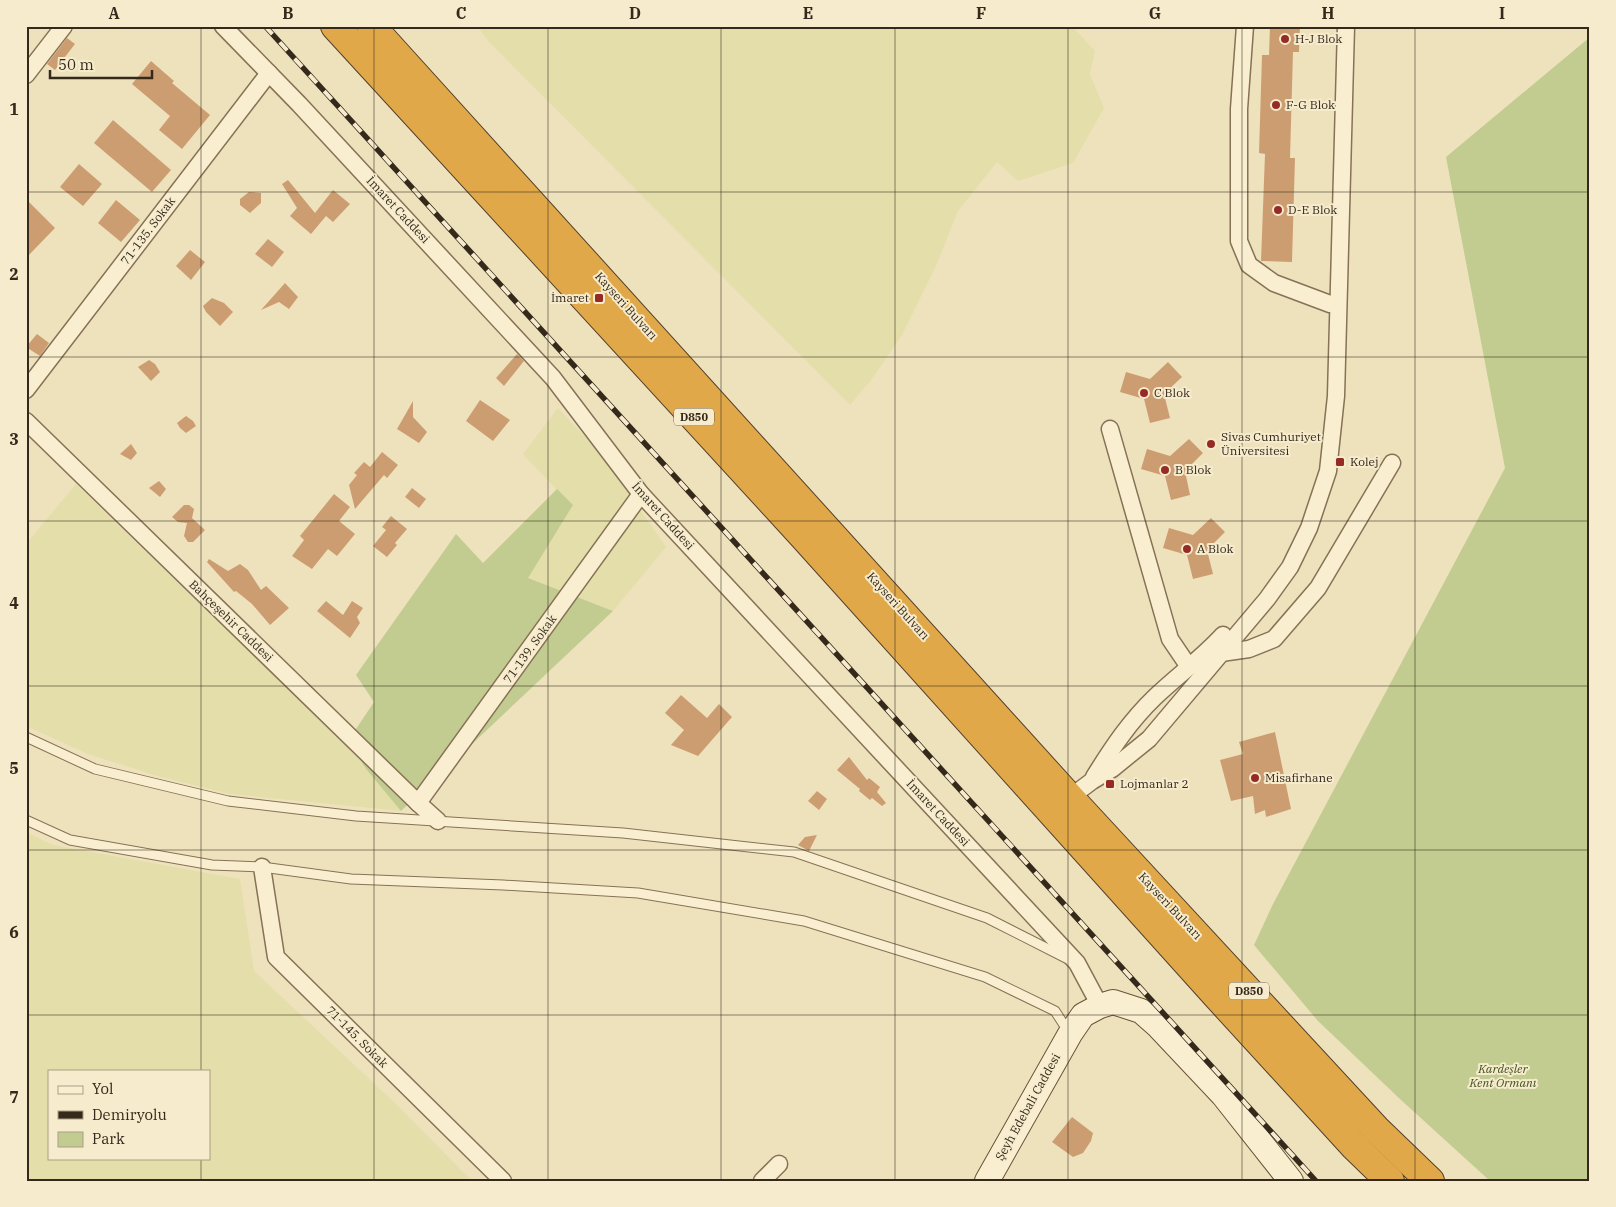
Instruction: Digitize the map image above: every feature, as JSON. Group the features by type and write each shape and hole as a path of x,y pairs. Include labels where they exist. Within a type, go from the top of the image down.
{"highway":[{"name":"Kayseri Bulvarı","path":"335,26 803,536 1060,805 1430,1181"},
{"name":"Kayseri Bulvarı","path":"371,26 1060,805 1348,1139 1390,1181"}],"street":[{"path":"26,75 64,26"},
{"name":"İmaret Caddesi","path":"223,26 553,378 641,494 1077,963 1100,1006"},
{"path":"1245,26 1239,109 1239,241 1249,265 1274,282 1330,304"},
{"path":"1092,781 1122,733 1154,698 1211,648 1259,594 1281,563 1303,525 1320,468 1325,396 1335,170 1337,26"},
{"path":"1060,805 1092,781 1112,769 1149,739 1268,599 1290,567 1309,528 1328,471 1336,377 1346,26"},
{"name":"71-135. Sokak","path":"26,390 269,73"},
{"name":"Bahçeşehir Caddesi","path":"26,421 438,821"},
{"path":"1110,429 1170,639 1189,667"},
{"path":"1221,653 1249,649 1274,639 1318,588 1392,463"},
{"name":"71-139. Sokak","path":"418,803 641,494"},
{"name":"71-145. Sokak","path":"262,867 276,957 503,1181"},
{"path":"1100,1006 1112,1002 1141,1011 1158,1026 1222,1095 1291,1181"},
{"name":"Şeyh Edebali Caddesi","path":"987,1181 1070,1034 1083,1015 1100,1006"},
{"path":"762,1181 779,1164"}],"lane":[{"path":"26,737 95,768 228,801 356,816 623,833 794,852 988,918 1077,963"},
{"path":"26,820 70,840 212,865 262,867 351,879 503,884 638,892 804,921 986,978 1055,1011 1070,1034"}],"shaded area":[{"path":"477,26 1072,26 1095,51 1090,74 1104,108 1073,163 1018,181 997,162 958,211 936,266 902,335 872,379 850,405 489,42"},
{"path":"558,408 601,454 666,547 613,611 527,578 572,506 523,454"},
{"path":"76,484 244,647 348,741 366,769 401,811 230,794 157,776 88,754 26,726 26,544"},
{"path":"26,832 53,845 240,879 254,971 394,1102 472,1181 26,1181"}],"green space":[{"name":"Kardeşler Kent Ormanı","path":"1590,37 1590,1181 1490,1181 1318,1021 1254,945 1273,904 1505,468 1446,157"},
{"path":"557,489 573,505 528,578 613,611 401,811 366,769 348,741 374,702 356,675 456,534 483,563"}],"building":[{"path":"1270,26 1300,26 1299,52 1293,52 1290,158 1295,158 1292,262 1261,261 1265,154 1259,153 1262,55 1269,55"},
{"path":"67,38 75,44 55,70 47,64"},
{"path":"151,61 174,81 172,83 210,115 182,149 159,130 170,116 132,84"},
{"path":"113,120 171,170 152,192 94,143"},
{"path":"79,164 102,184 83,206 60,187"},
{"path":"288,180 315,213 333,190 350,204 333,222 326,216 311,234 290,216 297,208 282,184"},
{"path":"249,192 261,193 261,203 250,213 240,205 240,199"},
{"path":"26,199 55,228 26,258"},
{"path":"116,200 140,220 121,242 98,223"},
{"path":"268,239 284,252 272,267 255,254"},
{"path":"190,250 205,262 191,280 176,266"},
{"path":"285,283 298,297 289,309 279,302 261,310"},
{"path":"212,298 224,303 233,312 220,326 206,312 203,306"},
{"path":"37,334 49,343 40,356 26,347"},
{"path":"517,354 524,361 504,386 496,378"},
{"path":"149,360 155,364 160,372 151,381 138,367"},
{"name":"C Blok","path":"1168,362 1182,377 1164,394 1170,418 1150,423 1144,399 1120,392 1126,372 1150,379"},
{"path":"480,400 510,420 493,441 466,421"},
{"path":"413,401 413,417 427,432 419,443 397,429"},
{"path":"186,416 196,426 186,433 177,423"},
{"name":"B Blok","path":"1189,439 1203,453 1185,471 1190,495 1171,500 1165,476 1141,469 1147,449 1170,456"},
{"path":"131,444 137,453 131,460 120,454"},
{"path":"382,452 398,465 387,478 384,475 355,509 349,485 357,475 354,473 364,462 370,467"},
{"path":"159,481 166,489 160,497 149,488"},
{"path":"412,488 426,499 419,508 405,497"},
{"path":"334,494 350,507 339,521 355,534 337,556 328,549 312,569 292,556 304,540 300,536"},
{"path":"184,505 189,505 194,509 192,518 205,530 193,542 188,542 184,536 187,523 178,522 172,517"},
{"path":"391,516 407,529 395,543 397,545 387,557 373,546 386,530 382,527"},
{"name":"A Blok","path":"1211,518 1225,532 1207,550 1213,574 1193,579 1187,555 1163,548 1169,528 1193,535"},
{"path":"209,559 228,571 240,564 248,570 261,590 266,586 289,608 270,625 252,604 236,591 234,592 207,562"},
{"path":"326,601 343,615 352,601 363,608 357,617 360,623 350,638 317,611"},
{"path":"681,695 707,718 719,704 732,717 698,756 671,745 684,730 665,713"},
{"name":"Misafirhane","path":"1275,732 1291,809 1266,817 1265,810 1255,814 1253,796 1231,801 1220,760 1243,754 1239,742"},
{"path":"849,757 867,780 869,778 880,787 877,792 886,803 882,806 872,798 870,800 837,770"},
{"path":"817,791 827,799 819,810 808,801"},
{"path":"817,835 809,851 798,845 805,837"},
{"path":"1072,1117 1093,1133 1091,1141 1083,1153 1073,1157 1052,1142"}],"railway":[{"path":"265,26 1316,1181"}],"place":[{"name":"H-J Blok","path":"1285,39"},
{"name":"F-G Blok","path":"1276,105"},
{"name":"D-E Blok","path":"1278,210"},
{"name":"İmaret","path":"599,298"},
{"name":"C Blok","path":"1144,393"},
{"name":"Sivas Cumhuriyet Üniversitesi","path":"1211,444"},
{"name":"Kolej","path":"1340,462"},
{"name":"B Blok","path":"1165,470"},
{"name":"A Blok","path":"1187,549"},
{"name":"Misafirhane","path":"1255,778"},
{"name":"Lojmanlar 2","path":"1110,784"}]}
